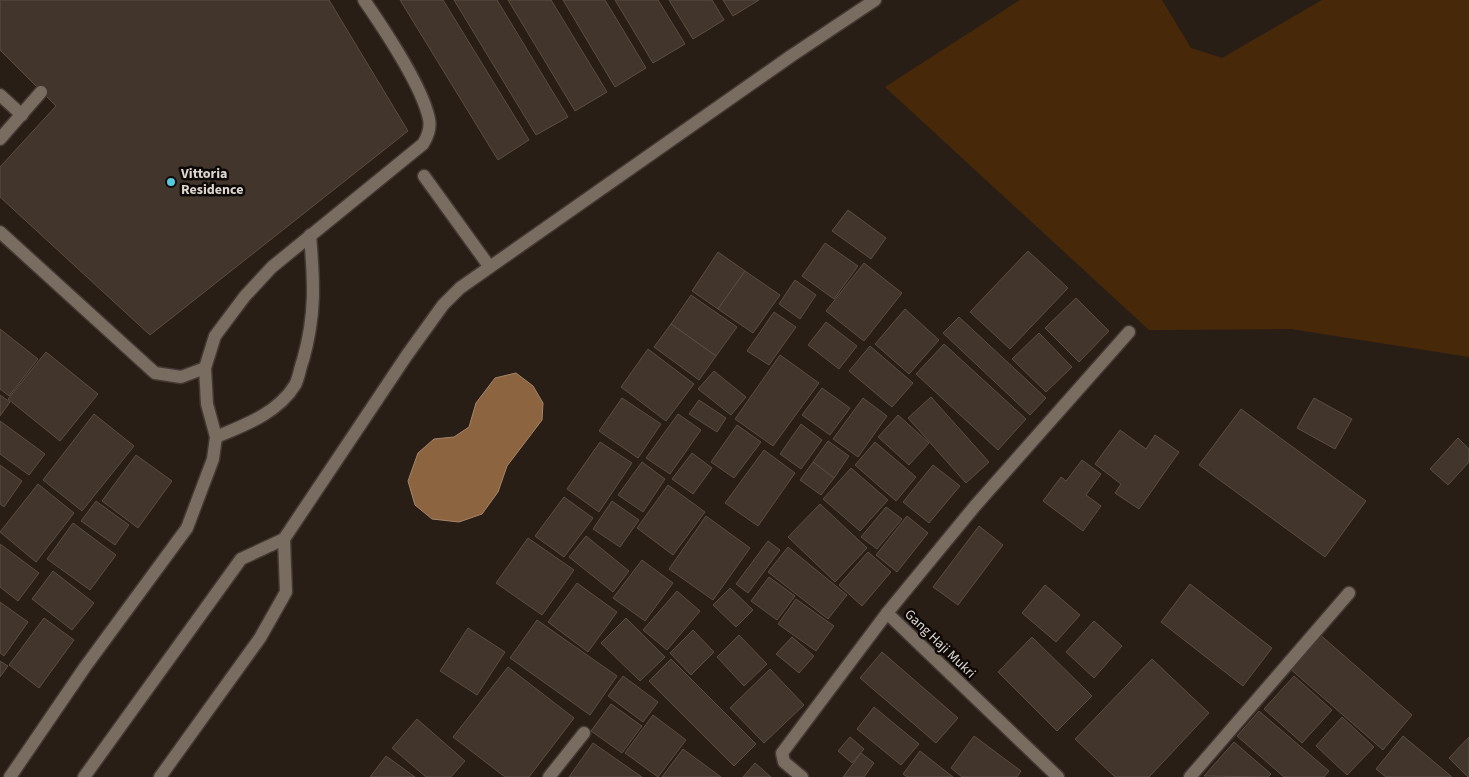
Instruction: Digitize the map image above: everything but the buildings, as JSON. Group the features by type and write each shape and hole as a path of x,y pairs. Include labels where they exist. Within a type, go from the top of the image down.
{"street":[{"path":"10,777 85,667 187,528 213,459 216,437 207,404 205,368 215,336 245,296 272,267 423,144 429,134 429,120 419,93 364,0"},
{"path":"84,777 241,559 284,539 407,355 443,305 460,288 875,0"},
{"path":"0,139 41,92"},
{"path":"0,95 22,115"},
{"path":"424,176 490,266"},
{"path":"0,232 155,373 181,377 205,368"},
{"path":"216,437 256,420 277,405 295,385 311,331 314,290 310,235"},
{"path":"887,613 975,506 1129,332"},
{"path":"160,777 260,638 286,592 284,539"},
{"path":"1190,777 1349,593"},
{"name":"Gang Haji Mukri","path":"802,777 784,762 782,753 887,613 1058,777"},
{"path":"549,777 584,733"}],"shaded area":[{"path":"1020,0 1162,0 1191,48 1222,58 1322,0 1469,0 1469,357 1291,329 1149,330 885,87"},
{"path":"516,373 533,386 543,403 542,420 507,466 498,492 482,514 459,522 432,519 415,505 408,481 418,453 434,439 454,437 469,427 476,403 495,378"}],"place":[{"name":"Vittoria Residence","path":"171,182"}]}
